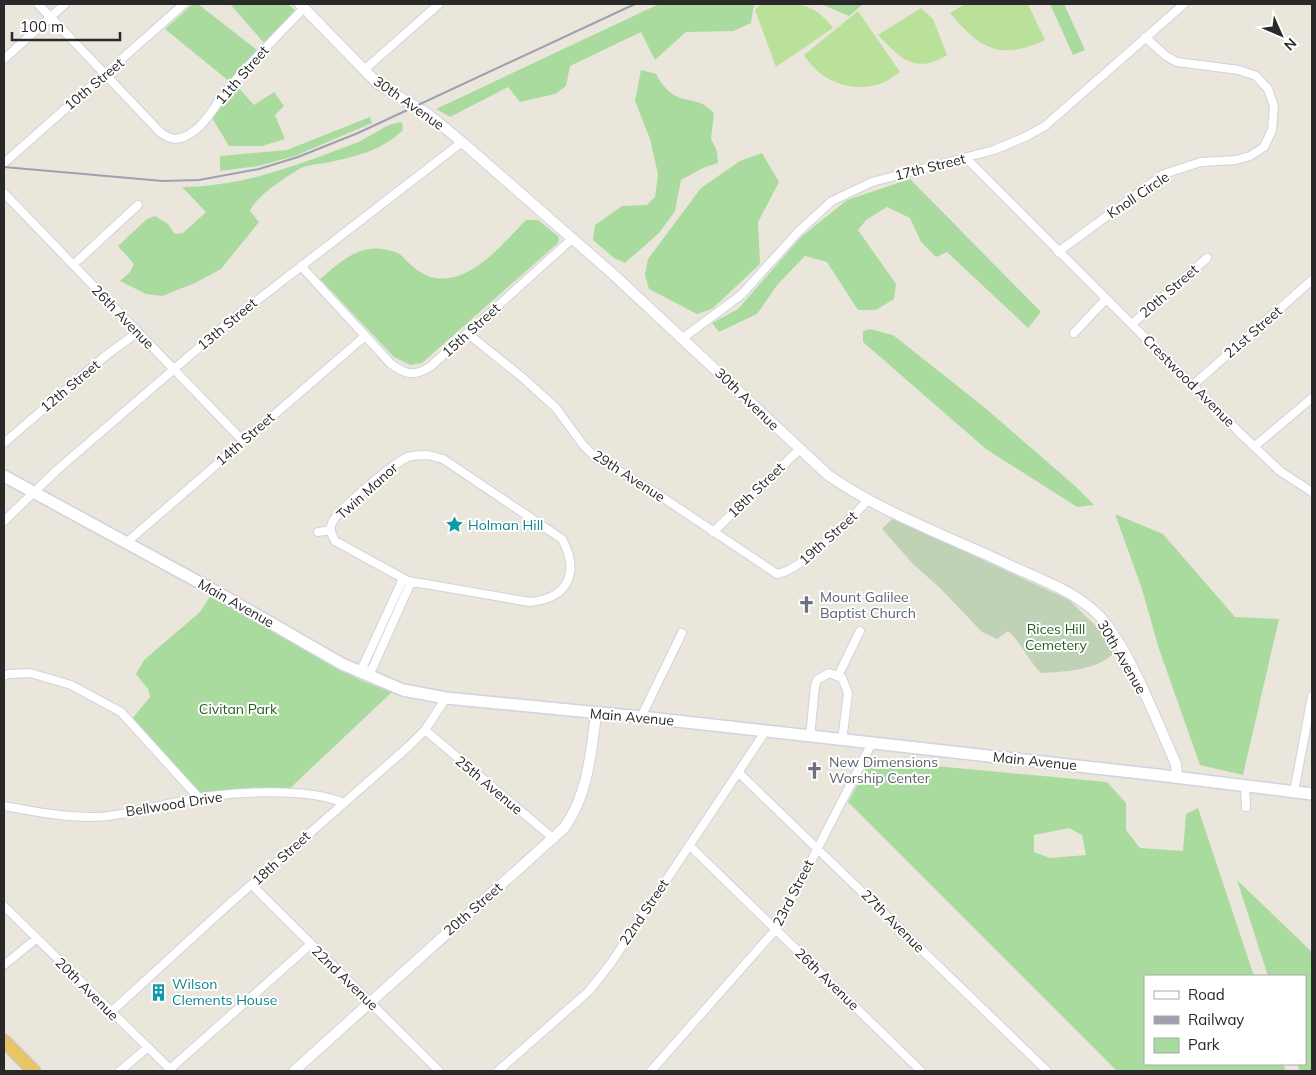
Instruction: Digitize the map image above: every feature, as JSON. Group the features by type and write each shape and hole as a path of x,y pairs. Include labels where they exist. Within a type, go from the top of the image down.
{"highway":[{"path":"4,1040 34,1071"}],"main road":[{"name":"Main Avenue","path":"4,476 363,674 403,690 446,698 641,717 1312,794"}],"street":[{"path":"38,4 105,75"},
{"path":"4,59 65,4"},
{"name":"10th Street","path":"4,163 184,4"},
{"path":"364,70 439,4"},
{"name":"17th Street","path":"683,338 741,295 799,231 832,201 872,182 994,150 1037,131 1184,4"},
{"name":"11th Street","path":"105,75 161,133 169,138 178,139 186,136 199,126 302,6"},
{"name":"30th Avenue","path":"302,6 390,94 428,114 573,238 683,338 828,475 867,502 1032,575 1072,595 1095,611 1107,625 1129,664 1176,764 1177,777"},
{"name":"Knoll Circle","path":"1058,252 1164,174 1201,162 1236,160 1250,156 1264,147 1272,130 1274,106 1268,89 1256,76 1239,70 1176,62 1166,56 1145,37"},
{"name":"13th Street","path":"4,521 33,493 173,370 259,298 462,142"},
{"name":"Crestwood Avenue","path":"966,158 1058,252 1280,471 1312,492"},
{"name":"26th Avenue","path":"4,193 243,441"},
{"path":"73,265 138,206"},
{"name":"15th Street","path":"364,336 391,364 404,374 414,375 431,366 573,238"},
{"name":"20th Street","path":"1132,324 1207,258"},
{"path":"301,266 364,336"},
{"name":"21st Street","path":"1193,384 1312,280"},
{"path":"1074,332 1106,299"},
{"name":"12th Street","path":"4,443 104,357 138,332"},
{"name":"29th Avenue","path":"467,333 523,378 556,408 595,457 656,493 769,570 777,574 786,573"},
{"name":"14th Street","path":"126,543 364,336"},
{"path":"1255,446 1312,398"},
{"name":"18th Street","path":"713,532 800,449"},
{"name":"Twin Manor","path":"428,455 443,459 548,528 562,539 571,556 571,574 563,590 548,600 530,602 407,581 335,541 331,530 332,523 344,508 393,465 409,457 428,455"},
{"name":"19th Street","path":"786,573 836,532 867,502"},
{"path":"318,532 331,530"},
{"path":"363,674 372,669 407,581"},
{"path":"838,676 860,631"},
{"path":"641,717 682,633"},
{"path":"810,737 817,680 829,672 838,676 846,684 848,694 842,740"},
{"path":"4,676 8,674 30,673 72,685 121,712 198,798"},
{"path":"1294,792 1309,728 1312,696"},
{"name":"18th Street","path":"111,1012 425,730 446,698"},
{"name":"20th Street","path":"294,1071 370,1001 554,839 574,813 583,788 596,714"},
{"name":"25th Avenue","path":"425,730 554,839"},
{"name":"22nd Street","path":"498,1071 589,991 611,963 765,732"},
{"name":"23rd Street","path":"651,1071 776,929 872,744"},
{"name":"27th Avenue","path":"738,772 1047,1071"},
{"path":"1245,786 1246,807"},
{"name":"Bellwood Drive","path":"4,806 47,814 92,817 135,811 198,798 309,794 324,795 344,803"},
{"name":"26th Avenue","path":"688,845 922,1071"},
{"name":"22nd Avenue","path":"252,884 439,1071"},
{"name":"20th Avenue","path":"4,906 171,1070"},
{"path":"4,966 36,938"},
{"path":"171,1070 311,944"},
{"path":"120,1071 147,1048"}],"green space":[{"path":"193,4 198,4 257,50 230,82 165,29"},
{"path":"230,4 288,4 296,11 264,43"},
{"path":"659,4 754,4 751,23 733,31 686,32 655,60 641,32 570,66 566,86 555,94 520,102 508,87 450,117 436,109"},
{"path":"761,4 794,4 810,8 818,12 833,28 776,67 755,10"},
{"path":"821,4 863,4 849,16"},
{"path":"965,4 1028,4 1045,40 1015,50 992,48 981,43 971,35 950,13"},
{"path":"1050,4 1064,4 1085,50 1073,55"},
{"path":"921,8 933,19 947,55 926,64 917,64 901,57 878,35"},
{"path":"858,11 900,72 880,84 858,87 837,83 818,72 804,55"},
{"path":"641,70 656,74 671,93 706,106 714,113 711,139 717,151 718,163 703,168 681,180 675,211 659,233 625,263 614,258 593,240 595,225 622,206 647,205 655,197 658,174 650,139 635,101"},
{"path":"237,86 254,105 274,92 284,106 275,115 285,139 262,146 229,146 212,118"},
{"path":"370,117 372,123 295,156 258,166 220,171 220,156 287,150"},
{"path":"402,122 403,130 376,148 347,158 302,168 272,188 258,200 250,211 259,222 221,269 195,283 162,296 146,294 120,281 130,272 134,264 118,246 147,219 155,216 168,224 175,234 183,233 206,212 182,187 228,183 271,173 356,143 384,128"},
{"path":"762,153 779,182 758,222 760,264 712,309 697,314 649,289 645,275 648,259 701,188 740,161"},
{"path":"910,179 1041,312 1028,328 947,252 936,257 921,242 910,218 887,207 866,220 858,230 896,284 894,299 876,310 858,310 827,262 805,256 778,284 757,314 719,332 712,323 738,309 801,237 847,200"},
{"path":"526,220 538,220 559,237 558,243 422,363 410,365 394,357 320,279 342,261 367,249 389,250 398,253 416,269 430,277 449,278 462,275 497,250"},
{"path":"870,329 893,335 984,407 1074,485 1094,505 1077,507 986,449 863,342 863,331"},
{"path":"1115,514 1163,534 1235,617 1279,619 1243,775 1200,765 1159,649 1141,586"},
{"name":"Rices Hill Cemetery","path":"893,518 1069,600 1099,629 1115,652 1100,663 1081,669 1041,673 1008,631 997,639 982,632 940,588 913,564 882,529"},
{"name":"Civitan Park","path":"211,595 360,680 392,692 285,793 201,795 131,720 150,697 148,689 136,674 144,660 200,612"},
{"path":"871,760 1107,782 1126,803 1126,830 1140,848 1183,851 1186,814 1198,808 1254,975 1144,975 1144,1065 1283,1065 1286,1071 1117,1071 848,802","holes":["1069,828 1082,835 1086,855 1050,858 1034,852 1034,835"]},
{"path":"1237,880 1312,952 1312,1071 1300,1071 1297,1065 1306,1065 1306,975 1268,975"}],"railway":[{"path":"4,167 163,181 199,180 259,169 298,157 358,133 635,4"}],"place":[{"name":"Holman Hill","path":"454,525"},
{"name":"Mount Galilee Baptist Church","path":"806,605"},
{"name":"New Dimensions Worship Center","path":"815,770"},
{"name":"Wilson Clements House","path":"158,992"}]}
